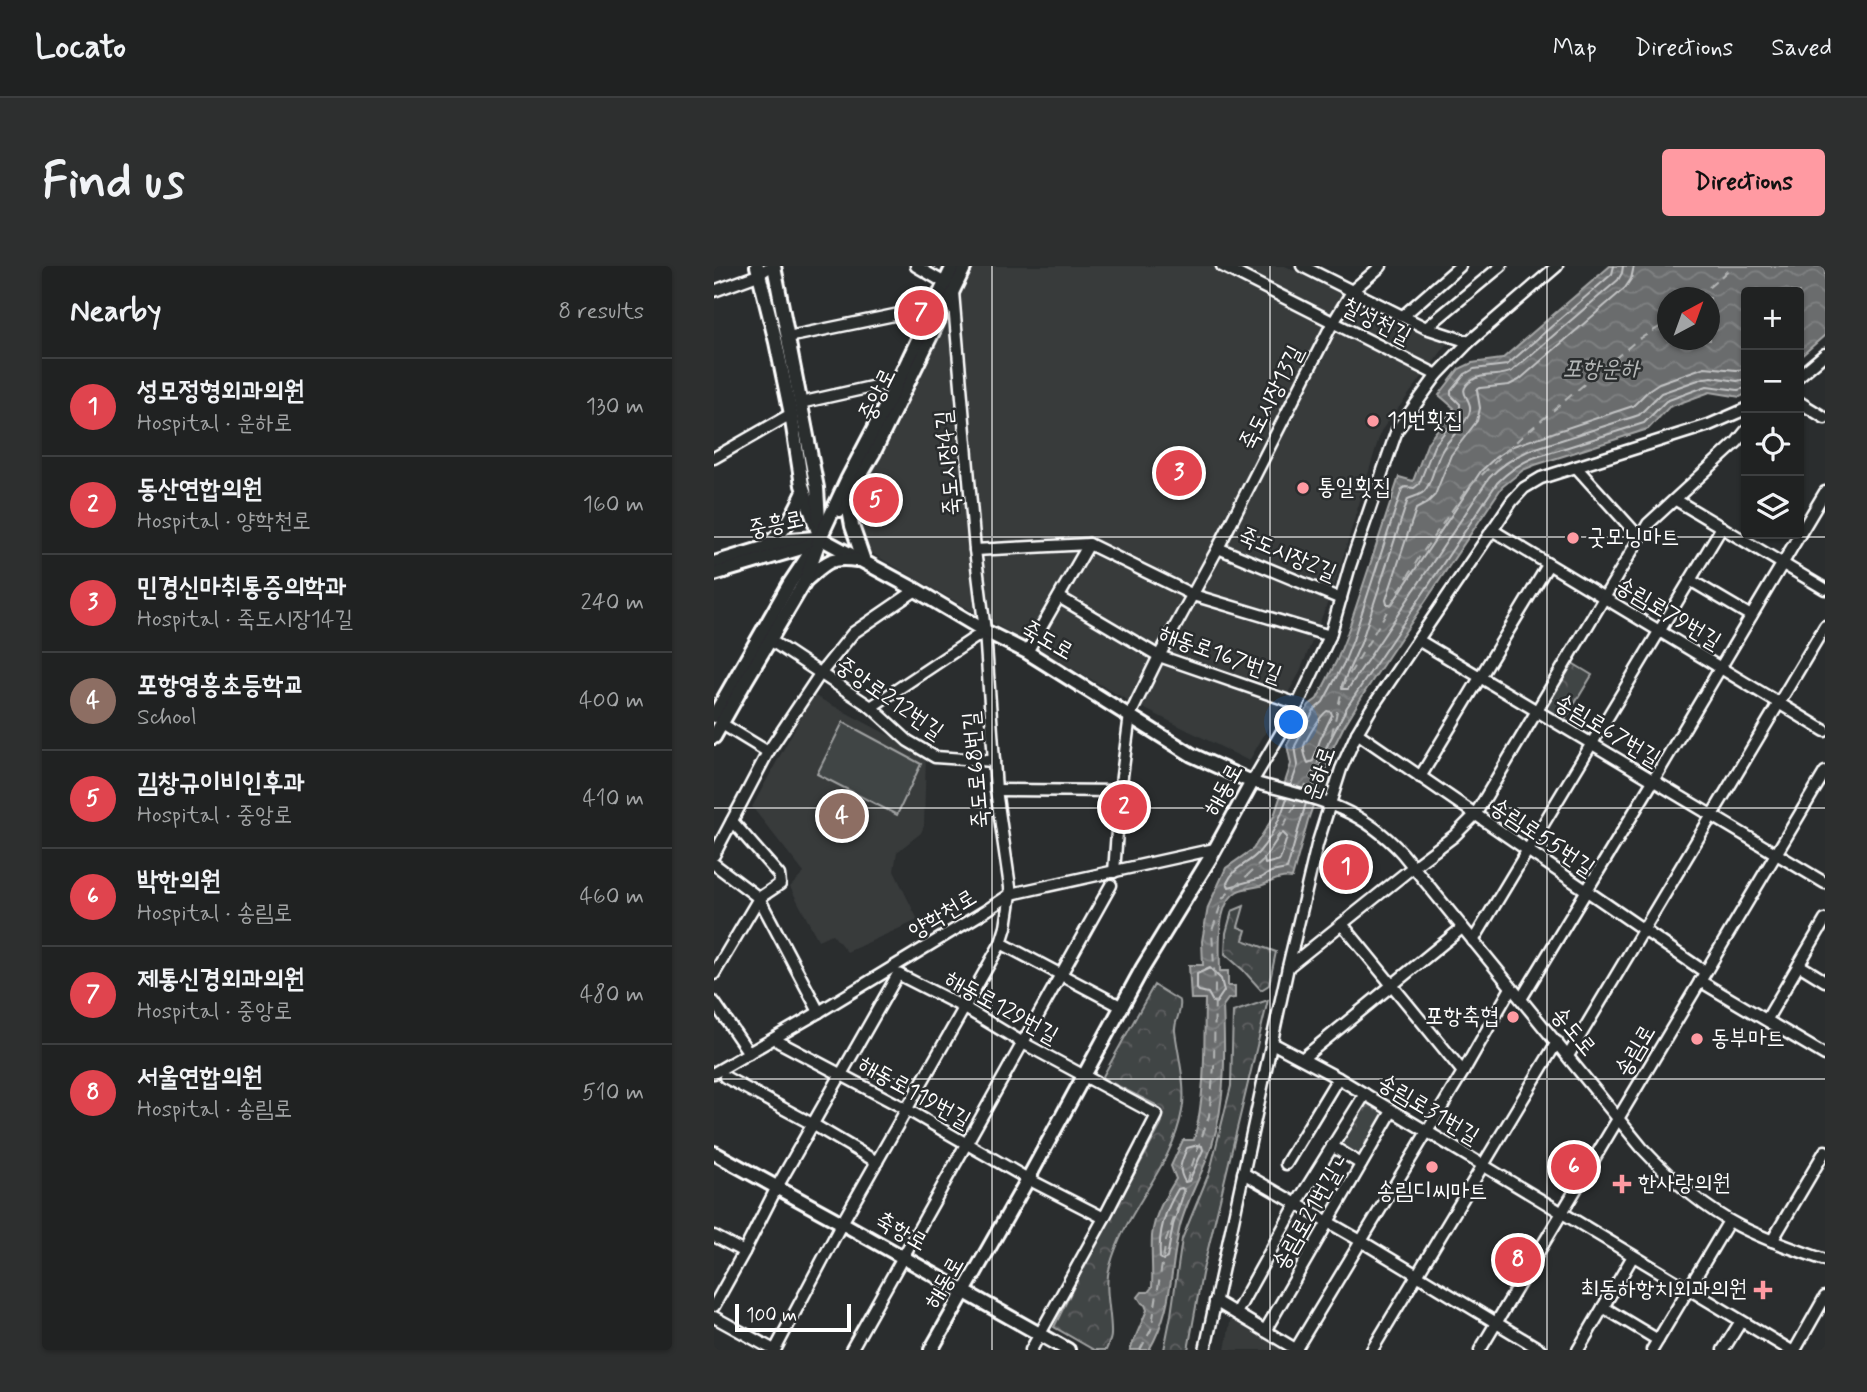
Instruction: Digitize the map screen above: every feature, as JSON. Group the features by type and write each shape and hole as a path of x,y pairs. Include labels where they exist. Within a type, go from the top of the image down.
{"main road":[{"path":"773,266 818,500 820,538"},
{"name":"중앙로","path":"714,737 717,714 790,583 873,453 949,287 953,266"},
{"name":"중앙로","path":"844,497 933,307 965,266"},
{"path":"757,270 776,342 804,492 820,538"},
{"path":"762,548 786,526 804,492"},
{"path":"805,581 829,560 844,558 864,561 844,497 829,505 818,500"},
{"name":"중앙로","path":"717,714 770,640 805,581 820,538"},
{"name":"중흥로","path":"714,563 790,540 820,538"},
{"name":"중흥로","path":"714,574 805,547 820,538"},
{"name":"죽도로","path":"820,538 1027,652 1192,755 1252,782"},
{"path":"778,555 790,562 790,583"},
{"name":"해동로","path":"931,1350 1142,969 1252,782"},
{"name":"축항로","path":"714,1153 1062,1347"}],"street":[{"path":"714,291 757,270 773,266"},
{"path":"916,266 949,287"},
{"name":"칠성천길","path":"1222,266 1437,375"},
{"path":"1302,266 1426,328 1469,342"},
{"name":"죽도시장13길","path":"1114,872 1120,791 1130,715 1334,321 1353,290 1381,266"},
{"path":"1403,316 1460,266"},
{"path":"1426,328 1501,266"},
{"name":"해동로","path":"1252,782 1298,704 1330,636 1397,430 1437,375 1469,342 1557,266"},
{"name":"죽도시장4길","path":"949,287 985,631"},
{"path":"788,337 933,307"},
{"path":"1804,372 1825,354"},
{"path":"800,403 898,381"},
{"path":"1804,405 1825,418"},
{"name":"운하로","path":"1205,1350 1242,1172 1317,845 1341,769 1357,733 1380,694 1512,501 1524,488 1541,478 1709,425 1741,411"},
{"path":"714,458 790,414"},
{"path":"1288,967 1454,836 1475,815 1648,524 1741,437"},
{"path":"1576,467 1640,538"},
{"path":"1521,999 1825,492"},
{"path":"1676,499 1825,589"},
{"path":"1473,941 1722,527"},
{"name":"송림로79번길","path":"1492,530 1825,731"},
{"path":"975,550 1089,544 1193,595 1330,636"},
{"path":"1027,652 1089,544"},
{"name":"죽도시장2길","path":"1218,548 1341,599"},
{"path":"1420,777 1548,565"},
{"path":"1690,580 1751,616"},
{"path":"714,855 768,752 820,674 853,634 916,590"},
{"name":"해동로167번길","path":"1059,597 1159,656 1298,704"},
{"path":"1568,1056 1825,626"},
{"path":"871,707 985,631"},
{"name":"죽도로68번길","path":"774,1350 842,1223 1001,943 1006,927 1009,900 996,790 985,631"},
{"name":"중앙로212번길","path":"770,640 871,707 908,741 935,757 994,761"},
{"name":"송림로67번길","path":"1418,640 1825,883"},
{"path":"717,714 768,752"},
{"name":"송림로55번길","path":"1357,733 1644,930 1703,977 1825,1055"},
{"name":"송림로","path":"1480,1350 1825,772"},
{"name":"송도로","path":"1252,782 1329,803 1375,827 1393,843 1667,1174 1729,1221 1772,1241 1825,1260"},
{"path":"996,790 1120,791"},
{"path":"714,974 759,898 780,884 779,875 732,821"},
{"name":"양학천로","path":"714,1073 987,910 1009,900 1215,849"},
{"path":"714,864 759,898 819,1012"},
{"path":"851,1350 1111,885"},
{"path":"1767,1019 1825,920"},
{"path":"1342,924 1463,1072"},
{"path":"1303,1058 1462,928"},
{"path":"1001,943 1122,1007"},
{"path":"1799,965 1825,981"},
{"name":"해동로129번길","path":"840,1074 898,974 965,1008 1023,1043 1157,1115 1104,1218"},
{"path":"1215,1301 1297,1350 1511,988"},
{"path":"714,1002 748,1054"},
{"name":"해동로119번길","path":"779,1042 1104,1218"},
{"path":"1372,1350 1557,1042"},
{"name":"송림로31번길","path":"1272,1043 1338,1078 1688,1290 1793,1350"},
{"path":"714,1306 840,1074"},
{"path":"725,1077 877,1162"},
{"path":"1286,1164 1338,1078"},
{"path":"1236,1314 1297,1203 1365,1094"},
{"name":"송림로21번길ㄴ","path":"1265,1331 1392,1111"},
{"path":"1332,1146 1361,1164"},
{"path":"1772,1241 1825,1151"},
{"path":"1242,1172 1541,1350"},
{"path":"1031,1350 1104,1218"},
{"path":"1652,1350 1729,1221"},
{"path":"714,1236 744,1252"},
{"path":"1578,1350 1633,1256"},
{"path":"1793,1350 1825,1297"},
{"path":"1603,1307 1658,1340"},
{"path":"714,1317 774,1350"},
{"path":"1723,1350 1741,1321"}],"shaded area":[{"path":"965,266 1285,266 1448,343 1381,431 1335,584 1299,674 1249,761 1127,700 866,550 856,499"},
{"path":"813,695 926,755 924,826 921,833 897,852 894,871 918,920 847,952 832,934 818,940 790,887 804,873 752,807"},
{"path":"1231,1317 1288,1350 1225,1350"}],"green space":[{"path":"1569,661 1592,675 1563,723 1540,709"},
{"path":"843,722 921,764 897,815 817,774"},
{"path":"1244,906 1238,927 1246,930 1243,940 1276,952 1269,985 1261,990 1225,954 1226,933 1232,911"},
{"path":"1154,985 1180,1001 1175,1031 1183,1082 1182,1111 1169,1151 1117,1246 1107,1283 1110,1339 1106,1350 1094,1350 1054,1327 1161,1125 1163,1117 1156,1105 1102,1078"},
{"path":"1268,1000 1202,1274 1188,1350 1164,1350 1182,1239 1210,1171 1231,1086 1233,1012"},
{"path":"1365,1098 1389,1112 1360,1160 1337,1146"}],"water":[{"name":"포항운하","path":"1610,266 1825,266 1825,335 1804,354 1804,287 1741,287 1741,396 1710,392 1669,407 1648,429 1535,465 1523,470 1502,487 1343,728 1308,820 1292,878 1240,890 1225,906 1220,928 1220,971 1228,971 1228,986 1235,986 1235,998 1228,999 1223,1006 1223,1076 1217,1128 1180,1226 1163,1319 1149,1350 1130,1350 1147,1310 1138,1297 1152,1287 1155,1221 1176,1179 1171,1166 1183,1140 1194,1140 1201,1105 1205,999 1191,999 1189,965 1203,965 1202,941 1208,907 1226,868 1253,849 1274,816 1291,764 1287,745 1309,705 1317,699 1337,660 1399,477 1413,481 1428,442 1454,408 1439,395 1459,369 1472,363 1502,359"}],"ferry route":[{"path":"1709,287 1733,266"},
{"path":"1302,792 1331,738 1343,685 1420,556 1467,489 1519,439 1636,341 1657,329"},
{"path":"1140,1350 1151,1330 1166,1241 1209,1116 1214,1067 1215,984 1212,931 1223,898 1265,859 1298,800"}],"place":[{"name":"제통신경외과의원","path":"921,313"},
{"name":"11번횟집","path":"1373,421"},
{"name":"민경신마취통증의학과","path":"1179,473"},
{"name":"통일횟집","path":"1303,488"},
{"name":"김창규이비인후과","path":"876,500"},
{"name":"굿모닝마트","path":"1573,538"},
{"name":"동산연합의원","path":"1124,807"},
{"name":"포항영흥초등학교","path":"842,816"},
{"name":"성모정형외과의원","path":"1346,867"},
{"name":"포항축협","path":"1513,1017"},
{"name":"동부마트","path":"1697,1039"},
{"name":"송림디씨마트","path":"1432,1167"},
{"name":"박한의원","path":"1574,1167"},
{"name":"한사랑의원","path":"1622,1184"},
{"name":"서울연합의원","path":"1518,1260"},
{"name":"최동하항치외과의원","path":"1763,1290"}]}
